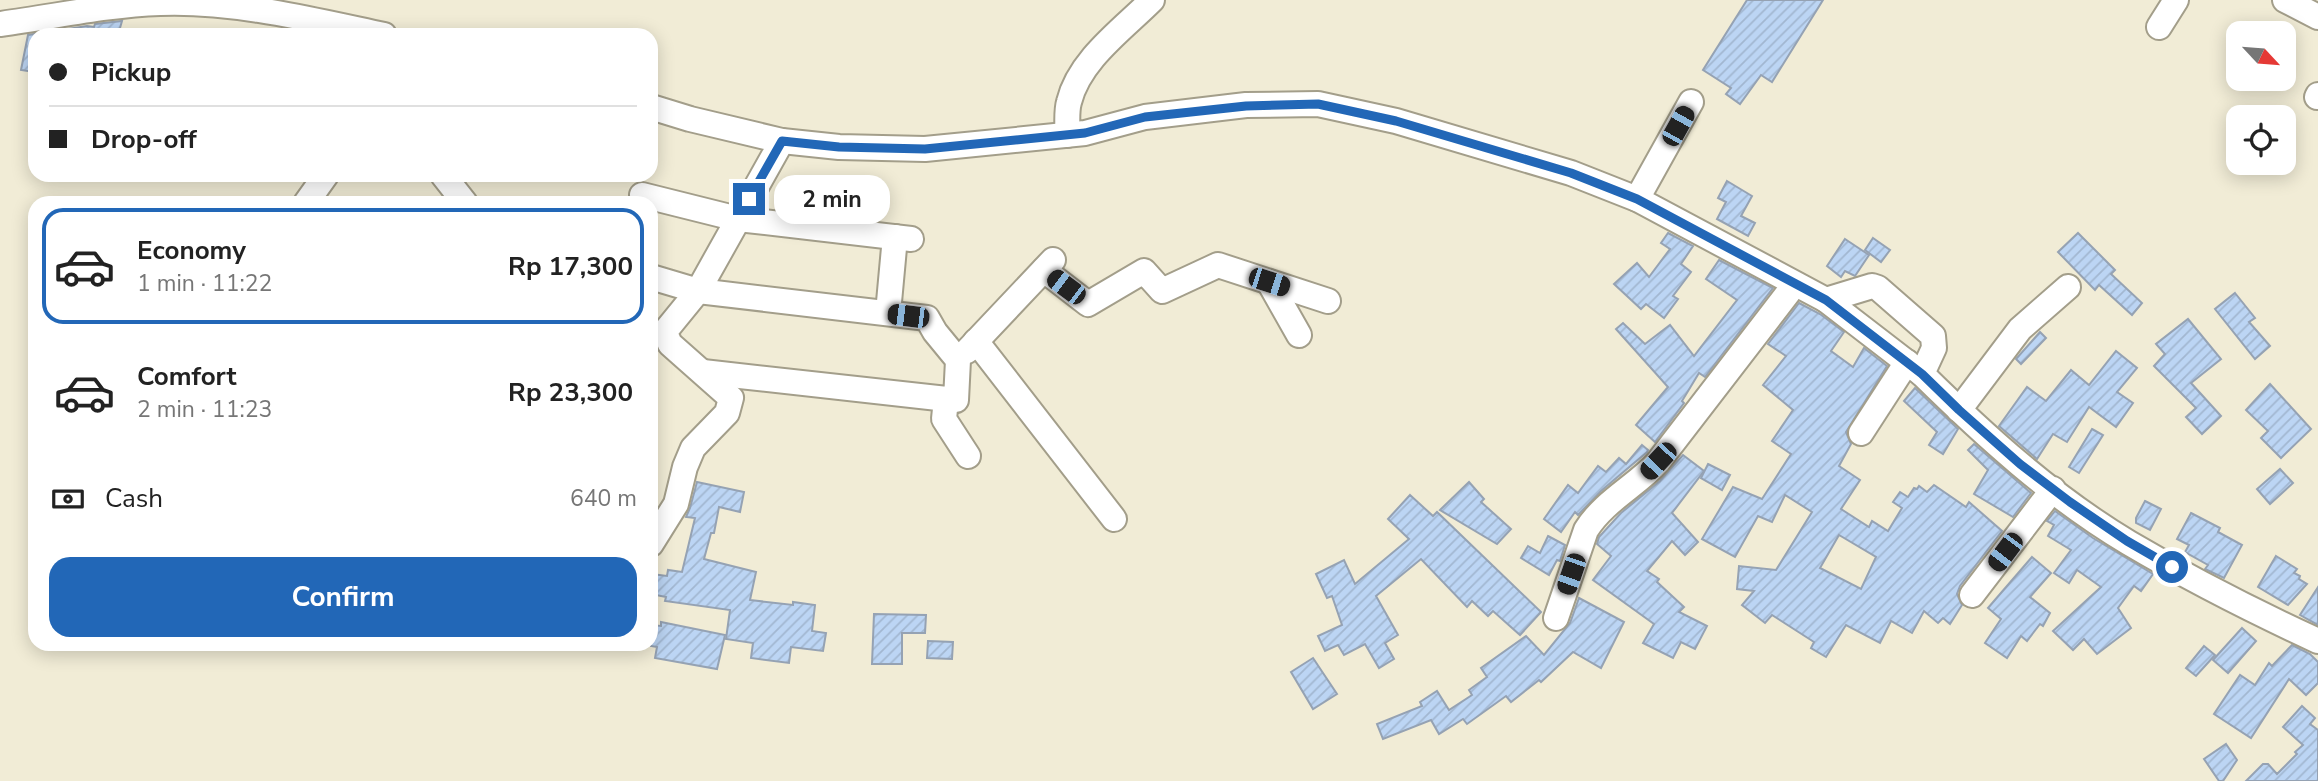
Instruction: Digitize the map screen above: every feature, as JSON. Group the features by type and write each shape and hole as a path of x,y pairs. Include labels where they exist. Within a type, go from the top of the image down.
{"street":[{"path":"1068,135 1068,103 1077,81 1096,55 1152,0"},
{"path":"2159,27 2176,0"},
{"path":"2285,0 2315,10"},
{"path":"0,24 87,9 161,3 198,4 265,12 348,28"},
{"path":"1637,199 1691,102"},
{"path":"658,109 690,120 782,141 839,147 925,149 1085,133 1145,117 1246,106 1318,104 1396,121 1571,173 1637,199 1826,300 1915,368 2003,451 2138,548 2217,593 2318,641"},
{"path":"658,533 676,504 685,467 693,448 731,407 732,398 670,344 666,335 667,329 698,291 782,141"},
{"path":"448,182 460,196"},
{"path":"642,195 646,196"},
{"path":"658,199 738,219 903,238 888,313"},
{"path":"704,372 956,400 958,360 1049,265 1088,304 1144,271 1162,291 1218,265 1328,301"},
{"path":"658,280 698,291 928,318 935,332 958,360"},
{"path":"1269,282 1299,335"},
{"path":"1556,618 1586,530 1594,518 1646,475 1795,284"},
{"path":"1826,300 1865,286 1878,288 1933,336 1934,348 1861,433"},
{"path":"1959,410 2020,329 2068,287"},
{"path":"976,341 1114,519"},
{"path":"946,399 944,419 968,456"},
{"path":"1972,595 2053,489"}],"building":[{"path":"1747,0 1823,0 1772,82 1761,75 1740,104 1726,94 1731,88 1703,70"},
{"path":"122,21 120,28 75,28 94,27 95,24"},
{"path":"28,35 28,71 21,70"},
{"path":"1727,181 1752,196 1741,216 1755,223 1748,236 1717,219 1726,202 1718,198"},
{"path":"1668,233 1693,246 1681,264 1691,272 1673,296 1678,299 1664,318 1646,304 1641,309 1614,284 1637,263 1649,277 1670,249 1661,243"},
{"path":"2078,233 2115,270 2111,274 2142,303 2132,315 2099,285 2095,290 2058,252"},
{"path":"1873,238 1890,250 1881,262 1865,250"},
{"path":"1845,239 1869,255 1855,276 1845,271 1841,277 1827,266"},
{"path":"1719,260 1773,288 1705,377 1699,373 1682,401 1684,403 1655,442 1636,425 1668,387 1616,329 1623,323 1645,344 1670,325 1694,356 1737,300 1706,279"},
{"path":"2235,293 2255,318 2249,322 2270,346 2255,359 2215,309"},
{"path":"1799,303 1820,314 1844,332 1831,351 1853,367 1864,348 1887,366 1846,432 1851,444 1839,466 1860,480 1841,509 1869,527 1872,521 1888,531 1902,508 1893,502 1900,492 1908,497 1914,488 1919,486 1927,492 1934,485 1966,507 1969,502 2002,531 1960,586 1957,594 1962,605 1950,624 1943,618 1938,623 1924,611 1912,633 1891,621 1880,643 1846,625 1826,657 1811,648 1814,642 1772,615 1765,623 1742,605 1754,591 1737,589 1739,566 1776,570 1812,512 1785,495 1772,522 1758,516 1735,557 1702,539 1733,487 1762,499 1791,454 1772,441 1793,410 1763,385 1786,356 1768,344","holes":["1839,535 1876,557 1861,589 1820,568"]},
{"path":"2188,319 2221,359 2191,383 2221,416 2202,434 2186,417 2196,408 2154,366 2165,354 2156,344"},
{"path":"2040,332 2046,338 2021,364 2016,359"},
{"path":"2116,351 2137,368 2117,392 2133,403 2116,427 2089,407 2067,442 2053,434 2037,459 1999,426 2027,387 2046,401 2071,370 2089,385"},
{"path":"2270,384 2311,429 2281,458 2261,438 2268,431 2246,410"},
{"path":"1915,388 1958,429 1943,454 1929,445 1937,432 1904,401"},
{"path":"2092,429 2103,435 2079,473 2069,467"},
{"path":"1974,444 2031,493 2013,517 1974,494 1988,470 1968,450"},
{"path":"1642,445 1647,452 1601,491 1578,515 1575,512 1561,532 1544,519 1568,485 1578,493 1598,466 1606,472 1619,458 1626,464"},
{"path":"1683,455 1704,471 1672,513 1698,542 1685,555 1672,541 1647,571 1659,579 1657,582 1684,607 1679,612 1707,626 1695,649 1681,642 1673,658 1643,643 1654,624 1593,580 1611,556 1597,544 1599,537 1621,513 1660,481"},
{"path":"1708,464 1730,475 1722,490 1701,478"},
{"path":"2280,469 2293,483 2270,504 2257,489"},
{"path":"697,482 744,492 740,512 719,507 714,533 711,533 704,559 756,572 750,600 815,605 812,631 826,633 823,651 791,647 789,663 751,658 753,643 726,639 730,610 665,601 666,597 658,595 658,575 667,576 668,570 682,572 695,518 686,517"},
{"path":"1469,482 1484,499 1481,502 1511,529 1497,544 1440,510"},
{"path":"1410,495 1433,516 1437,512 1541,612 1520,635 1493,611 1488,616 1472,601 1467,607 1421,559 1376,596 1398,635 1385,643 1394,659 1379,668 1365,644 1344,655 1338,645 1325,651 1318,636 1342,625 1332,596 1327,598 1316,574 1344,560 1355,584 1409,539 1388,519"},
{"path":"2145,501 2161,509 2150,530 2136,523"},
{"path":"2055,511 2093,538 2153,574 2141,591 2134,586 2118,608 2131,628 2097,654 2084,639 2073,650 2053,631 2101,587 2077,570 2069,583 2054,573 2071,550 2048,536 2054,525 2047,521"},
{"path":"2191,513 2220,528 2218,532 2242,545 2224,578 2205,569 2208,565 2185,552 2189,545 2177,539"},
{"path":"1548,536 1565,545 1560,561 1557,560 1549,575 1521,558 1528,546 1540,553"},
{"path":"2276,556 2297,569 2294,573 2307,584 2288,605 2258,587"},
{"path":"2032,557 2051,573 2030,597 2050,613 2043,626 2040,624 2027,641 2021,636 2007,658 1985,643 2001,619 1988,608"},
{"path":"2318,587 2318,625 2300,615"},
{"path":"1579,598 1624,622 1601,668 1573,652 1541,682 1539,680 1511,702 1506,696 1467,724 1463,719 1439,734 1431,720 1383,739 1377,724 1422,706 1420,702 1437,691 1449,710 1472,695 1469,690 1487,677 1481,668 1526,636 1544,655 1570,623"},
{"path":"874,614 926,615 925,633 902,633 902,664 872,664"},
{"path":"661,622 725,635 717,669 655,658 658,651 658,626 661,626"},
{"path":"2242,628 2256,641 2228,673 2213,660"},
{"path":"928,641 953,642 952,659 927,658"},
{"path":"2292,645 2310,654 2318,662 2318,683 2306,695 2289,679 2251,738 2214,714 2240,675 2255,685 2269,663 2272,666"},
{"path":"2204,646 2215,655 2196,676 2186,668"},
{"path":"1313,658 1337,694 1313,709 1291,672"},
{"path":"2302,706 2315,718 2310,724 2318,730 2318,781 2246,781 2263,764 2268,764 2277,774 2297,754 2295,752 2303,745 2283,727"},
{"path":"2226,744 2237,760 2223,781 2219,781 2204,759"}],"route":[{"path":"749,199 782,141 839,147 925,149 1085,133 1145,117 1246,106 1318,104 1396,121 1571,173 1637,199 1826,300 1922,374 2003,451 2070,502 2127,541 2172,567"}]}
